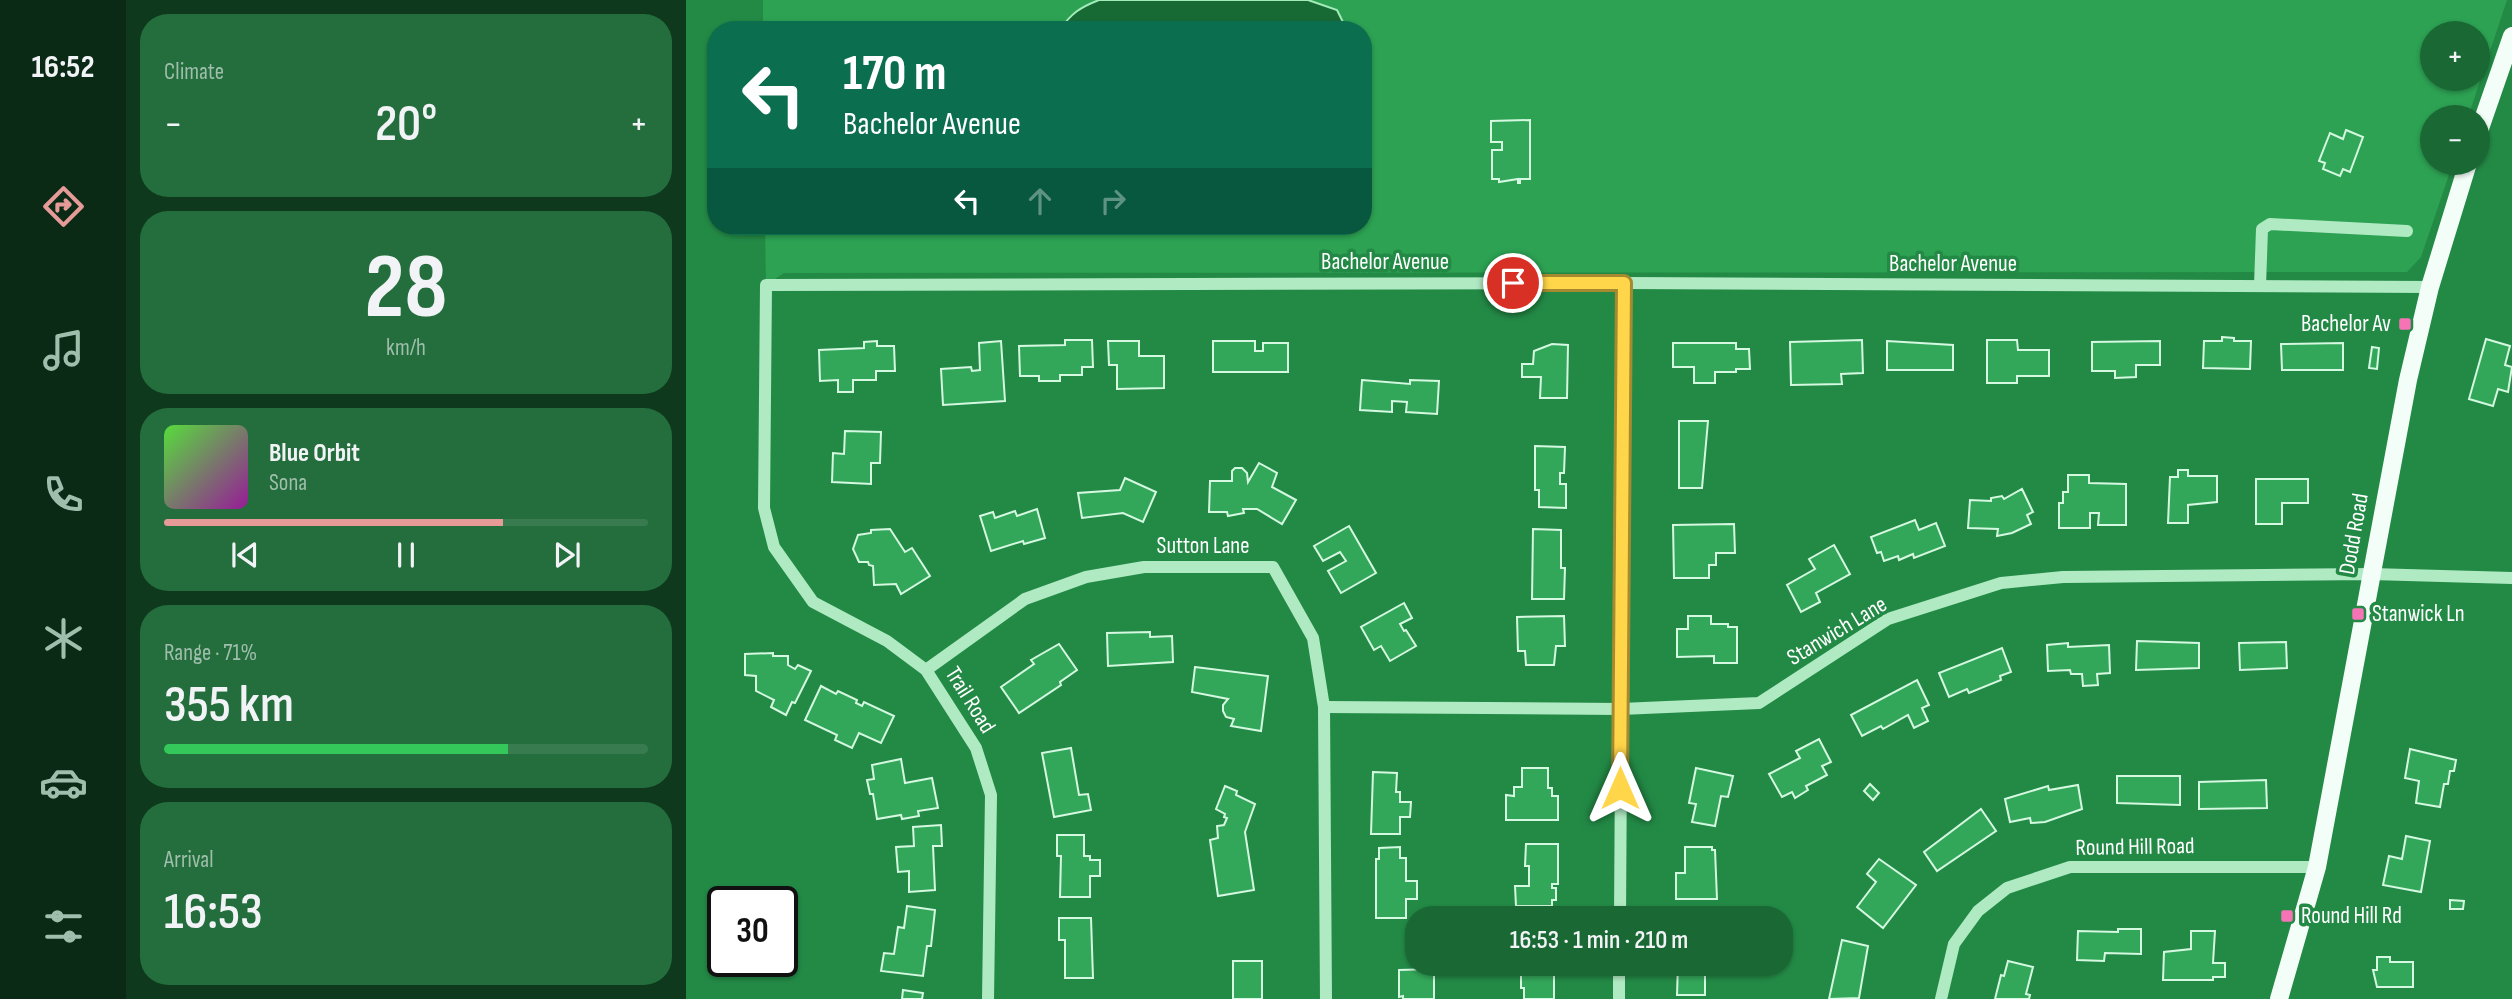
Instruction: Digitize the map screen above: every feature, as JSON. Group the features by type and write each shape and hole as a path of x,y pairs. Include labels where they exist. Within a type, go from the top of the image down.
{"main road":[{"path":"2488,105 2512,36"},
{"name":"Dodd Road","path":"2279,999 2317,867 2407,380 2430,287 2464,175"}],"street":[{"path":"2260,286 2263,229 2270,224 2407,231"},
{"name":"Bachelor Avenue","path":"765,416 766,285 1624,283 2430,287"},
{"path":"1620,906 1624,283"},
{"name":"Trail Road","path":"765,416 764,508 775,547 787,568 813,602 887,641 926,670 976,748 991,795 988,999"},
{"name":"Sutton Lane","path":"926,670 1025,599 1086,577 1144,567 1273,567 1313,638 1324,707 1326,999"},
{"name":"Stanwich Lane","path":"1324,707 1621,709 1759,703 1888,619 2001,583 2063,577 2372,574 2512,578"},
{"name":"Round Hill Road","path":"1941,999 1954,944 1978,911 2007,888 2070,867 2317,867"},
{"path":"1619,976 1619,999"}],"shaded area":[{"path":"763,0 2507,0 2490,51 2490,21 2420,21 2420,91 2477,91 2472,105 2420,105 2420,175 2449,175 2421,257 2407,272 784,273 766,285 765,235 1372,235 1372,21 763,21"},
{"path":"1099,0 1308,0 1337,10 1342,21 1067,21 1087,5"}],"building":[{"path":"1530,120 1530,179 1520,179 1518,183 1518,179 1499,182 1499,179 1492,179 1492,150 1502,150 1502,142 1491,142 1491,121"},
{"path":"2346,130 2363,137 2350,172 2343,169 2340,176 2323,169 2325,163 2319,161 2330,133 2343,139"},
{"path":"2222,337 2234,338 2234,341 2251,341 2250,369 2203,368 2204,341 2222,341"},
{"path":"2486,339 2510,346 2505,365 2512,367 2508,392 2498,389 2493,406 2469,399"},
{"path":"1065,340 1092,340 1093,367 1082,367 1082,375 1060,375 1060,381 1039,381 1039,376 1020,376 1019,346 1065,345"},
{"path":"1862,340 1863,373 1841,374 1842,384 1791,385 1790,342"},
{"path":"1987,340 2017,340 2018,350 2049,350 2049,376 2017,376 2017,383 1987,383"},
{"path":"877,341 877,346 894,346 895,371 876,371 876,380 853,380 853,392 838,392 838,380 820,381 819,350 864,348 864,342"},
{"path":"1001,341 1005,401 943,405 941,369 971,367 972,371 980,370 979,343"},
{"path":"1108,341 1139,341 1139,356 1164,356 1164,388 1117,389 1117,365 1109,365"},
{"path":"1213,341 1255,341 1255,351 1263,351 1263,343 1288,343 1288,372 1213,372"},
{"path":"1887,341 1953,345 1953,370 1887,370"},
{"path":"2160,341 2160,365 2136,365 2136,377 2115,378 2115,371 2092,371 2092,342"},
{"path":"1673,343 1736,343 1736,349 1749,349 1750,369 1715,372 1715,383 1694,383 1694,367 1673,367"},
{"path":"2343,343 2343,370 2282,370 2281,344"},
{"path":"1552,344 1568,345 1567,398 1540,398 1541,377 1522,377 1522,364 1533,364 1534,351"},
{"path":"2372,347 2379,348 2377,369 2369,368"},
{"path":"1362,380 1410,384 1410,380 1439,381 1437,414 1406,412 1407,402 1392,401 1392,412 1360,410"},
{"path":"1679,421 1708,421 1702,488 1679,488"},
{"path":"845,431 881,432 880,463 871,463 871,484 832,482 833,453 844,454"},
{"path":"1535,446 1565,447 1564,473 1560,473 1560,484 1566,484 1566,508 1539,507 1539,490 1535,490"},
{"path":"1259,463 1277,473 1272,487 1296,500 1282,524 1257,509 1243,509 1244,513 1228,516 1227,512 1209,512 1210,481 1232,481 1232,471 1242,468 1247,473 1248,482"},
{"path":"2178,470 2188,470 2188,476 2217,476 2217,502 2188,505 2188,523 2168,523 2170,477 2178,477"},
{"path":"2068,475 2089,475 2089,483 2126,484 2126,525 2098,525 2099,513 2090,513 2090,528 2059,528 2059,503 2063,503 2063,492 2068,492"},
{"path":"1125,478 1156,492 1143,522 1123,513 1082,518 1078,493 1120,490"},
{"path":"2256,479 2308,479 2308,503 2282,503 2282,524 2256,524"},
{"path":"2022,489 2033,512 2027,515 2031,524 2012,533 1997,536 1998,529 1968,528 1970,500 1991,501 1991,498 2002,496 2004,499"},
{"path":"1037,509 1045,538 1024,544 1023,541 991,551 980,516 993,512 995,518 1015,511 1017,516"},
{"path":"1915,520 1919,530 1936,523 1945,546 1914,558 1913,554 1899,560 1898,556 1884,561 1881,552 1877,553 1871,537"},
{"path":"1734,524 1735,553 1716,553 1716,565 1709,565 1709,578 1674,578 1673,525"},
{"path":"1349,526 1376,573 1341,593 1328,571 1346,561 1340,552 1323,561 1314,546"},
{"path":"890,529 905,552 912,548 930,576 901,594 896,584 874,585 873,566 868,562 859,562 853,549 858,535 871,533 871,530"},
{"path":"1533,529 1561,530 1561,568 1565,568 1564,599 1532,599"},
{"path":"1834,545 1850,574 1816,593 1820,602 1801,612 1787,585 1815,569 1809,559"},
{"path":"1404,603 1412,618 1400,624 1416,646 1390,661 1381,646 1374,650 1361,627"},
{"path":"1564,616 1565,646 1556,646 1554,665 1526,665 1525,651 1518,651 1517,617"},
{"path":"1688,616 1711,616 1711,624 1737,627 1737,663 1714,663 1714,656 1677,657 1677,629 1688,629"},
{"path":"1150,632 1150,637 1172,636 1173,662 1108,666 1107,633"},
{"path":"2137,641 2199,643 2199,668 2136,670"},
{"path":"2286,642 2287,668 2240,670 2239,643"},
{"path":"2068,643 2068,647 2109,645 2110,673 2097,674 2098,685 2083,686 2082,674 2071,674 2070,670 2048,671 2047,645"},
{"path":"1059,644 1077,670 1060,682 1061,685 1019,713 1001,687 1034,664 1031,660"},
{"path":"2002,648 2011,672 2000,676 2001,680 1969,693 1967,689 1949,697 1939,673"},
{"path":"773,653 773,656 788,656 788,665 795,669 798,665 811,671 786,715 771,707 774,700 756,691 756,676 745,675 745,654"},
{"path":"1195,667 1268,676 1261,731 1231,726 1234,719 1226,717 1223,711 1223,705 1228,699 1192,692"},
{"path":"1917,680 1929,705 1922,708 1928,721 1914,728 1908,715 1883,729 1881,726 1862,736 1851,715"},
{"path":"821,686 857,700 856,703 862,706 864,702 894,716 881,743 859,733 852,748 835,740 837,735 805,720"},
{"path":"1819,739 1831,762 1822,766 1827,775 1806,786 1808,790 1795,798 1792,792 1782,797 1769,774 1800,758 1796,751"},
{"path":"1071,748 1079,795 1088,794 1091,810 1054,817 1042,753"},
{"path":"2410,749 2456,760 2454,771 2450,771 2448,784 2444,784 2440,807 2416,803 2419,781 2405,778"},
{"path":"901,759 905,783 932,778 938,808 918,811 919,816 902,819 901,815 877,819 873,794 870,794 867,780 874,779 872,765"},
{"path":"1522,768 1548,768 1548,788 1552,788 1552,796 1558,796 1558,820 1506,820 1506,795 1514,796 1514,787 1522,787"},
{"path":"1696,768 1733,776 1728,797 1721,796 1715,826 1692,822 1696,804 1689,803"},
{"path":"1373,772 1397,773 1396,792 1400,792 1400,802 1411,802 1410,817 1400,817 1400,834 1371,834"},
{"path":"2117,776 2180,776 2180,805 2117,803"},
{"path":"2266,780 2267,808 2199,809 2199,782"},
{"path":"1870,784 1879,793 1873,800 1864,791"},
{"path":"2078,785 2082,809 2045,822 2031,823 2030,818 2010,822 2005,799 2048,786 2049,790"},
{"path":"1225,786 1255,804 1245,832 1254,890 1218,896 1210,840 1218,838 1217,826 1224,825 1227,818 1216,809"},
{"path":"1981,809 1996,831 1937,871 1924,852"},
{"path":"941,825 942,846 933,846 935,890 909,892 909,871 898,872 896,847 914,846 913,827"},
{"path":"1057,835 1084,835 1084,856 1090,856 1090,860 1100,860 1100,876 1090,876 1090,897 1060,897 1061,856 1057,856"},
{"path":"2406,836 2430,841 2421,892 2383,885 2389,856 2402,859"},
{"path":"1526,844 1558,844 1558,884 1552,884 1552,888 1556,888 1556,900 1552,900 1552,906 1516,906 1515,886 1529,886 1529,866 1525,866"},
{"path":"1400,847 1400,858 1406,858 1406,881 1417,881 1417,899 1406,899 1405,918 1376,918 1376,859 1379,859 1379,848"},
{"path":"1685,847 1712,847 1712,850 1715,850 1717,899 1676,899 1676,873 1685,873"},
{"path":"1879,859 1916,885 1883,928 1857,907 1876,882 1867,874"},
{"path":"2450,900 2464,901 2463,909 2450,909"},
{"path":"907,906 935,910 931,946 927,946 923,976 881,971 884,953 894,954 898,927 904,928"},
{"path":"1059,918 1091,918 1093,978 1065,978 1065,940 1059,940"},
{"path":"2118,929 2141,929 2141,954 2105,953 2104,961 2077,960 2078,931 2118,932"},
{"path":"2191,931 2215,931 2213,963 2225,963 2225,977 2213,977 2213,980 2163,980 2164,952 2191,949"},
{"path":"1842,940 1868,946 1859,998 1829,999"},
{"path":"2377,957 2390,957 2390,962 2413,962 2413,987 2377,987 2373,970 2377,970"},
{"path":"1233,961 1262,961 1262,999 1233,999"},
{"path":"2008,961 2033,967 2026,994 2030,995 2029,999 1995,999"},
{"path":"1399,970 1405,970 1405,976 1434,976 1434,999 1399,997"},
{"path":"1521,976 1554,976 1554,999 1524,999 1524,988 1521,988"},
{"path":"1678,976 1705,976 1705,995 1677,995"},
{"path":"903,990 923,993 922,999 902,999"}],"place":[{"name":"Bachelor Av","path":"2405,324"},
{"name":"Stanwick Ln","path":"2358,614"},
{"name":"Round Hill Rd","path":"2287,916"}],"route":[{"path":"1513,283 1624,283 1620,788"}]}
